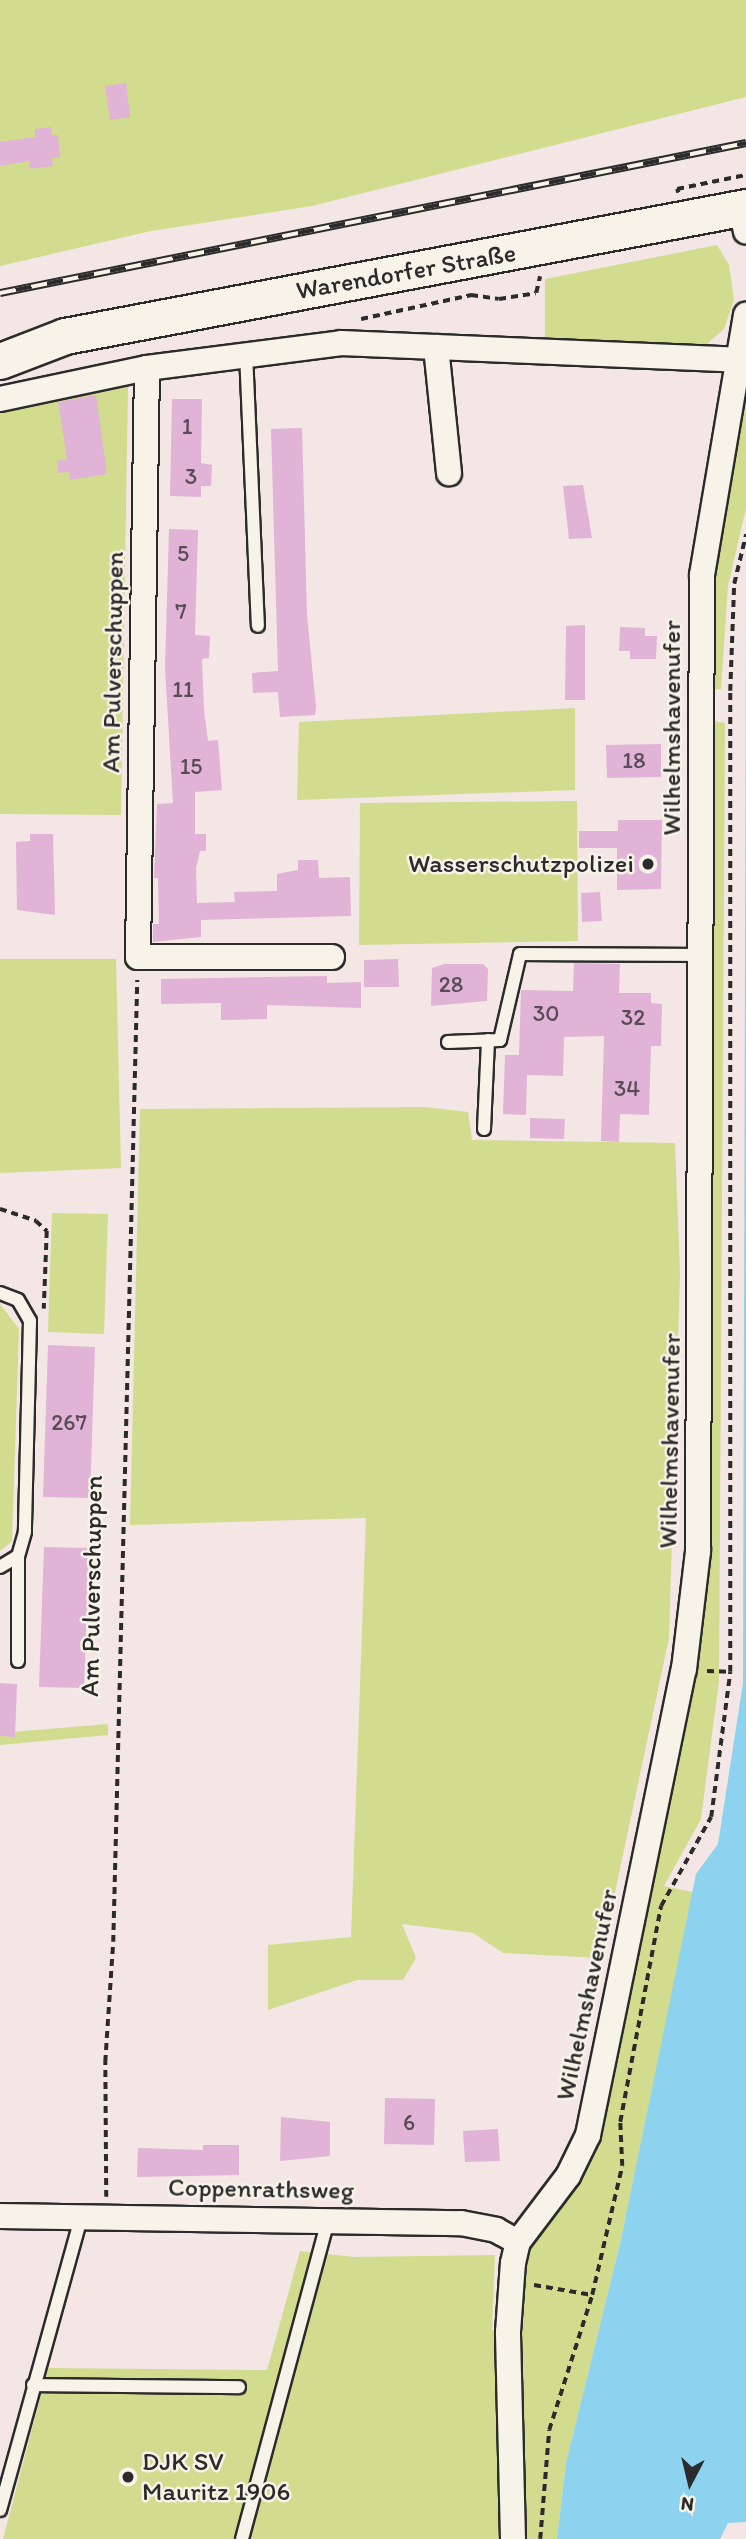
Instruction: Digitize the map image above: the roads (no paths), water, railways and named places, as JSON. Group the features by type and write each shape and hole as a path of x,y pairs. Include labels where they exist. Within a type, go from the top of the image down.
{"main road":[{"name":"Warendorfer Straße","path":"0,361 65,336 745,206"},
{"name":"Warendorfer Straße","path":"0,336 65,336"}],"street":[{"name":"Wilhelmshavenufer","path":"513,2539 511,2281 518,2242 568,2176 588,2135 684,1669 698,1551 702,1433 702,575 746,315"},
{"path":"0,400 147,368 246,352 341,343 739,360"},
{"path":"436,347 449,473"},
{"name":"Am Pulverschuppen","path":"147,368 138,957 332,957"},
{"name":"Coppenrathsweg","path":"0,2216 461,2223 496,2230 518,2242"}],"lane":[{"path":"246,352 258,626"},
{"path":"448,1042 500,1040 520,954 701,954"},
{"path":"484,1129 488,1040"},
{"path":"0,1293 18,1300 30,1321 25,1532 18,1556 18,1661"},
{"path":"0,1567 18,1556"},
{"path":"0,2510 33,2385 94,2217"},
{"path":"242,2539 328,2220"},
{"path":"33,2385 239,2387"}],"water":[{"path":"746,587 746,2522 728,2523 720,2539 557,2539 566,2463 620,2244 696,1874 718,1844 743,1683"}],"railway":[{"path":"0,293 746,143"}],"place":[{"name":"Wasserschutzpolizei","path":"648,864"},
{"name":"DJK SV Mauritz 1906","path":"128,2477"}]}
